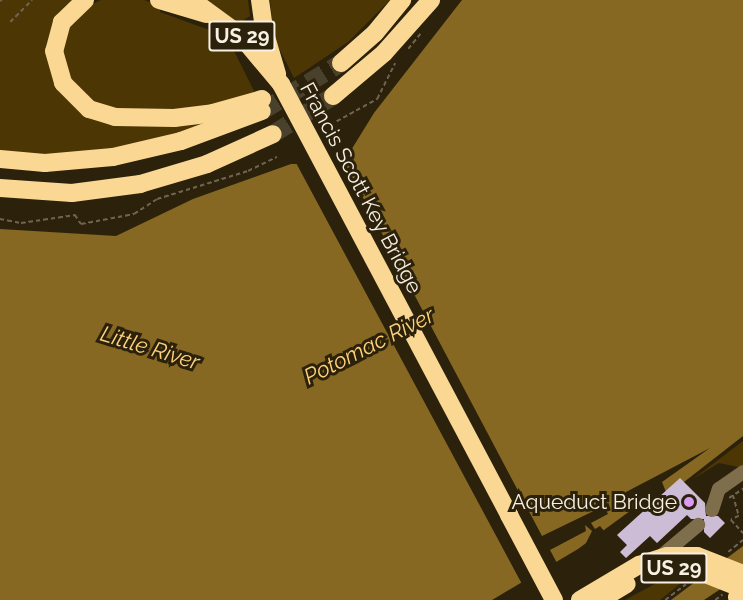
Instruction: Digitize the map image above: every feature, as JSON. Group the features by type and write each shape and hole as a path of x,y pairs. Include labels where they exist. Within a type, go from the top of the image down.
{"highway":[{"path":"0,159 45,163 113,157 181,141 262,105 174,118 123,118 89,109 63,83 54,51 62,22 85,0"},
{"path":"159,0 219,17"},
{"name":"US 29","path":"192,0 219,17 249,44 281,84"},
{"name":"US 29","path":"260,0 264,30 281,84"},
{"path":"341,63 375,33 402,0"},
{"path":"333,96 384,53 431,0"},
{"name":"Francis Scott Key Bridge","path":"281,84 554,600"},
{"path":"0,188 63,193 131,186 190,170 273,134"},
{"path":"580,600 639,565 667,556 697,556 743,574"},
{"name":"US 29","path":"600,600 641,576 662,569 686,568 733,591"},
{"path":"536,600 544,581"}],"street":[{"path":"714,508 715,497 719,489 743,472"},
{"path":"592,600 654,562 698,525"}],"path":[{"path":"10,22 32,0"},
{"path":"401,55 426,24"},
{"path":"330,125 377,99 387,85 395,62"},
{"path":"0,219 21,223 75,215 81,224 134,214 157,200 248,171 277,157"},
{"path":"714,508 743,489"},
{"path":"733,495 739,516 731,520 743,533"},
{"path":"723,556 743,540"},
{"path":"665,600 690,580"},
{"path":"715,600 733,591"}],"shaded area":[{"path":"0,0 79,0 54,34 82,110 216,120 177,136 87,155 0,153"},
{"path":"101,0 144,0 160,6 160,12 212,31 234,51 257,97 224,108 103,111 72,88 60,40 78,11"},
{"path":"205,0 248,0 250,16 239,23"},
{"path":"270,0 390,0 348,42 294,78 274,38"},
{"path":"743,441 743,468 719,463 693,479"},
{"path":"664,579 686,579 660,600 625,600"}],"water":[{"path":"462,0 743,0 743,436 684,482 679,479 667,492 645,500 578,549 492,600 0,600 0,229 116,236 193,199 291,164 335,164 345,160 374,113"},
{"path":"743,546 743,574 704,600 671,600"}],"pier":[{"path":"342,158 542,536 604,506 608,514 591,523 595,529 600,526 604,531 585,545 592,531 585,525 586,531 550,550 558,565 523,586 295,161 320,163"},
{"path":"710,448 662,482 666,492 637,508 633,499 623,501 626,492"}],"building":[{"path":"680,478 705,503 706,516 718,516 725,523 710,538 704,532 704,519 691,519 687,515 657,543 650,536 626,558 620,552 627,545 617,535"}],"tunnel":[{"path":"262,111 341,63"},
{"path":"273,134 333,96"}],"place":[{"name":"Aqueduct Bridge","path":"689,502"}],"water label":[{"name":"Potomac River","path":"369,346"},
{"name":"Little River","path":"150,348"}]}
